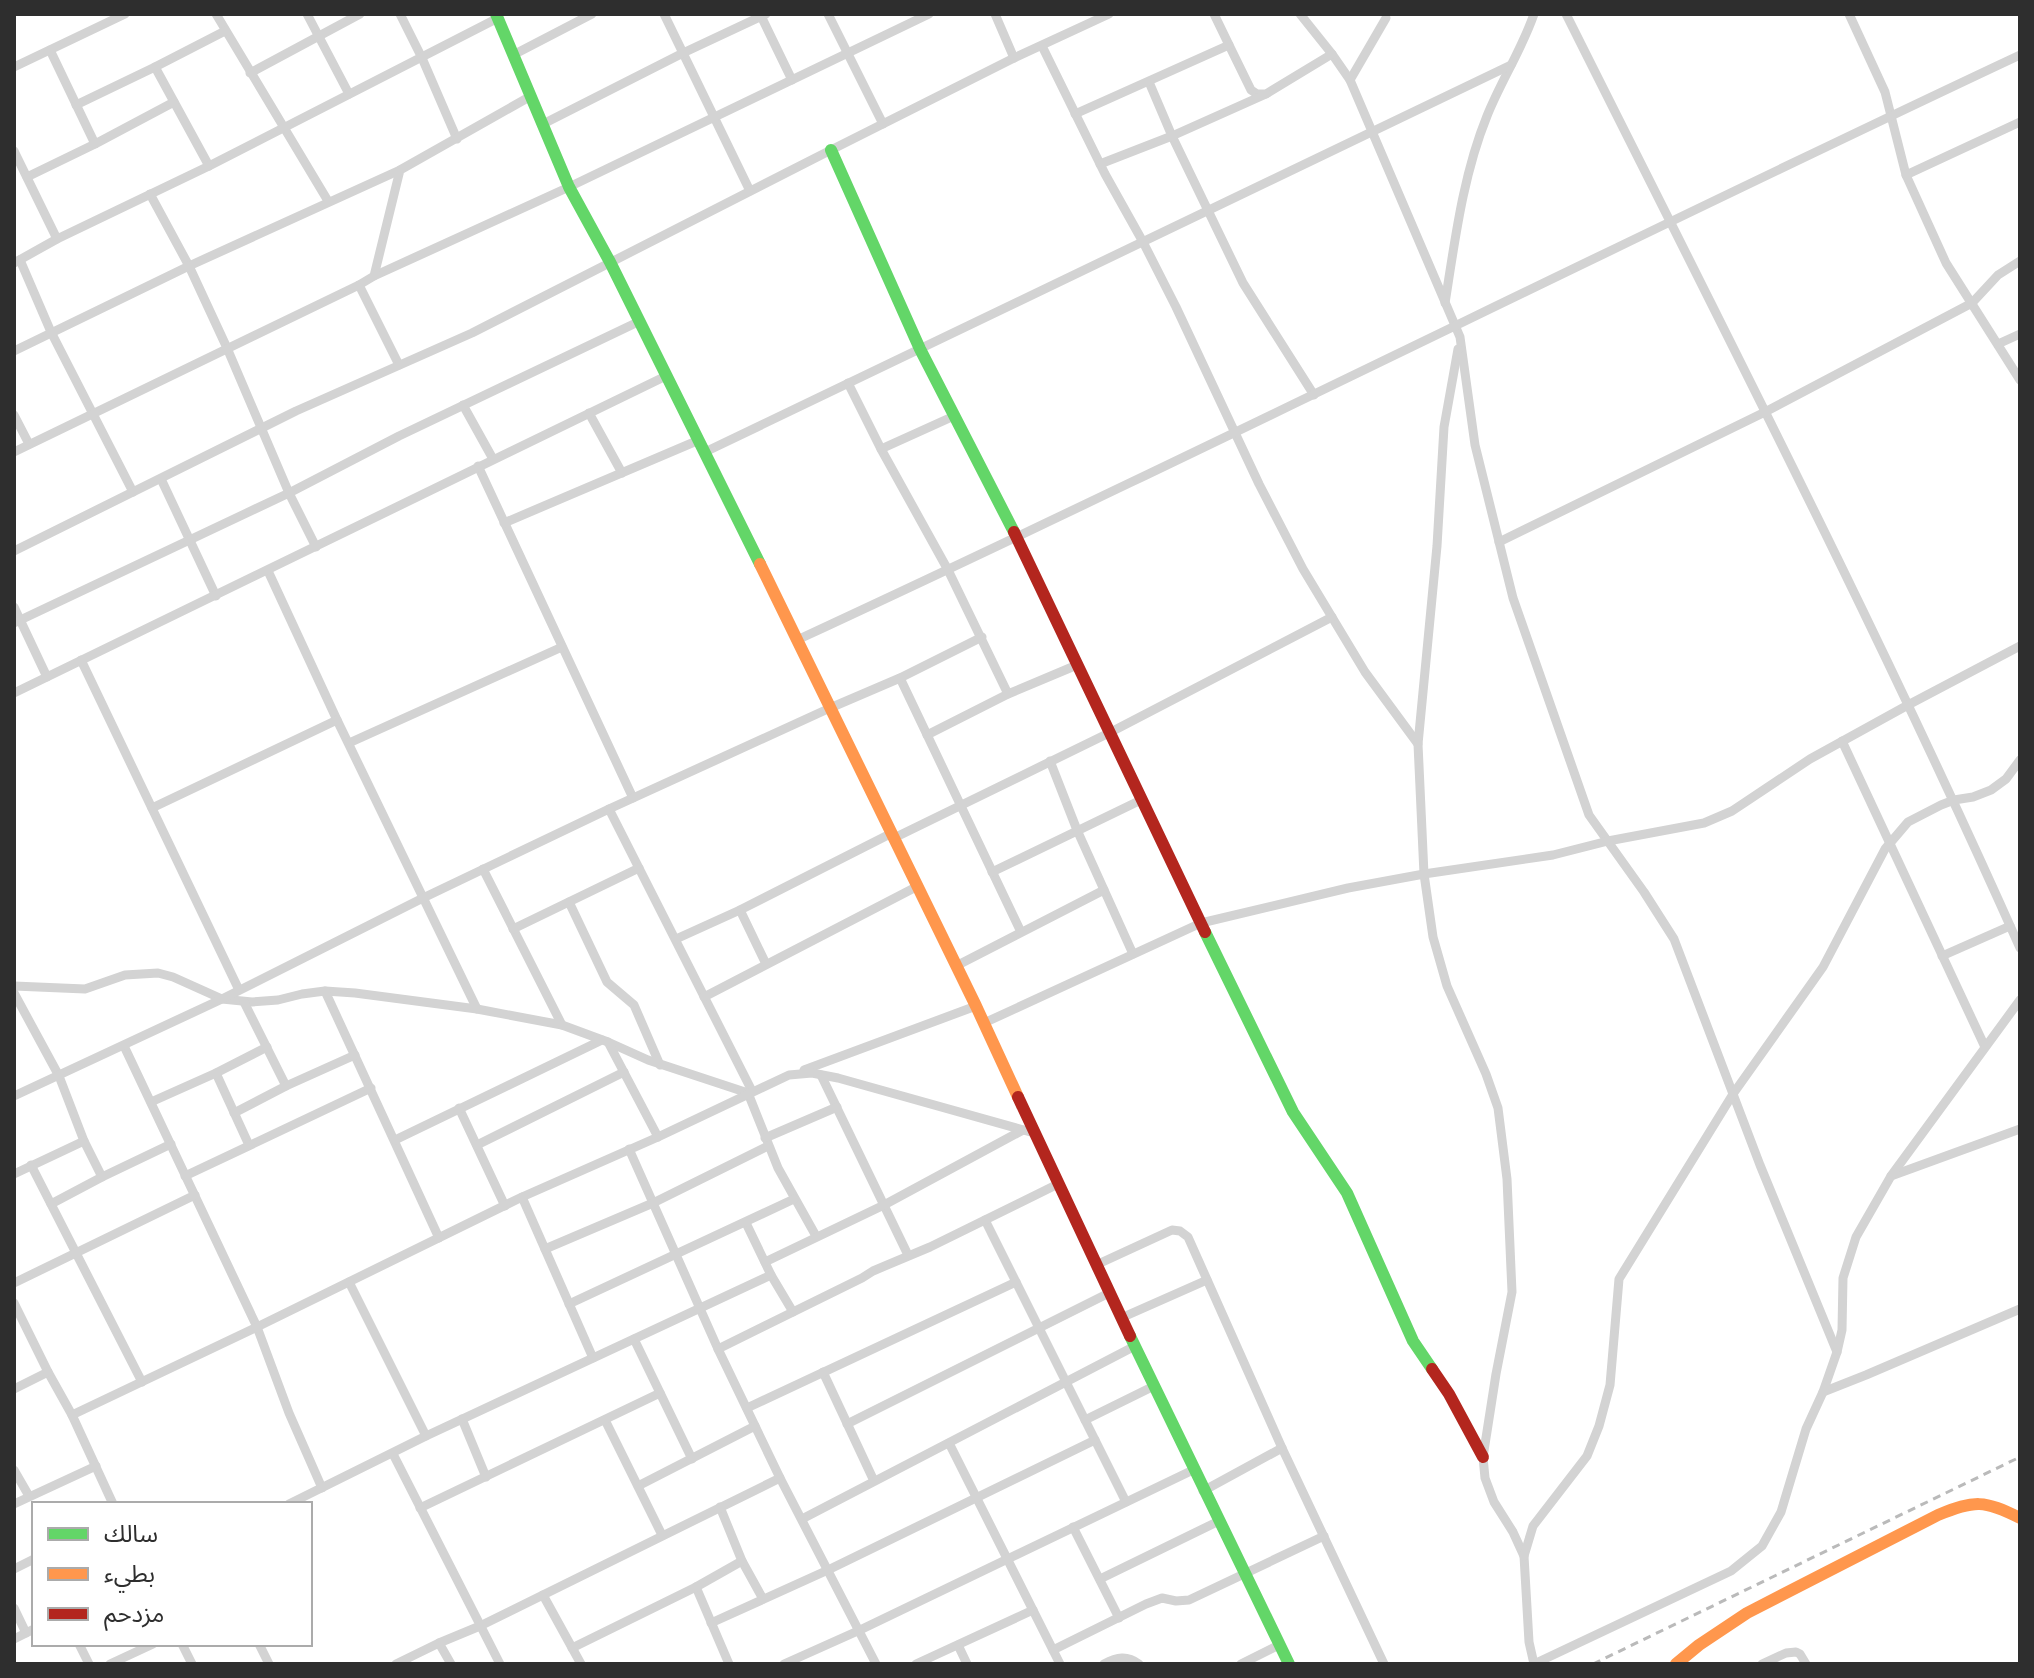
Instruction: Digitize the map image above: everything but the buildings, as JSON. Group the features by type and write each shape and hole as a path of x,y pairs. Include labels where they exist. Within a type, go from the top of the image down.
{"street":[{"path":"14,67 125,14"},
{"path":"216,14 328,201"},
{"path":"307,14 349,94"},
{"path":"250,73 360,14"},
{"path":"400,14 457,139"},
{"path":"513,55 592,14"},
{"path":"664,14 750,191"},
{"path":"828,14 883,124"},
{"path":"14,452 374,276 569,187 929,14"},
{"path":"995,14 1014,58"},
{"path":"14,551 260,429 472,333 1014,58 1109,14"},
{"path":"1214,14 1251,90 1266,94"},
{"path":"1300,14 1350,80 1460,337 1475,445 1513,598 1589,815 1674,939 1760,1165 1837,1352"},
{"path":"1445,305 1458,214 1473,158 1487,115 1534,14"},
{"path":"1566,14 1908,705 2020,948"},
{"path":"1849,14 1885,92 1906,175 1946,263 2020,380"},
{"path":"543,124 763,15 792,80"},
{"path":"1350,80 1387,15"},
{"path":"133,492 17,261 422,58 497,16 569,187 640,321 918,886 984,1023 1028,1131 1058,1184 1203,1491 1289,1664"},
{"path":"76,105 225,31"},
{"path":"1075,114 1229,45"},
{"path":"1042,46 1176,307 1259,484 1303,569 1365,672 1418,744"},
{"path":"50,50 95,144"},
{"path":"1100,164 1266,94 1332,54"},
{"path":"797,640 2020,55"},
{"path":"504,523 622,473 702,446 848,383 1511,65"},
{"path":"155,67 209,166"},
{"path":"1149,82 1243,283 1314,395"},
{"path":"14,351 189,266 400,170 531,96"},
{"path":"27,177 174,102"},
{"path":"1906,175 2020,122"},
{"path":"831,150 920,349 1016,537 1293,1112 1347,1193 1413,1341 1449,1394 1483,1457"},
{"path":"14,151 57,239"},
{"path":"374,276 400,170"},
{"path":"150,194 189,266 260,429 316,547"},
{"path":"1499,542 1765,412 1972,303 1998,275 2020,261"},
{"path":"359,285 399,365"},
{"path":"17,622 640,321"},
{"path":"1998,344 2020,334"},
{"path":"1460,337 1444,427 1437,546 1418,744 1424,874 1433,937 1447,986 1498,1108 1507,1179 1512,1292 1483,1457 1485,1478 1494,1502 1524,1556"},
{"path":"14,693 666,376"},
{"path":"848,383 948,570 1008,694"},
{"path":"463,405 493,459"},
{"path":"589,413 622,473"},
{"path":"14,415 29,444"},
{"path":"881,449 954,416"},
{"path":"478,466 633,798"},
{"path":"161,479 216,596"},
{"path":"268,571 477,1009"},
{"path":"14,607 17,622 47,677"},
{"path":"676,939 1109,733 1332,617"},
{"path":"14,1096 222,999 609,809 900,678 982,637"},
{"path":"984,1023 1201,923 1348,888 1553,855 1704,823 1732,811 1842,741 2020,646"},
{"path":"349,743 562,647"},
{"path":"81,660 239,990"},
{"path":"927,735 1008,694 1077,665"},
{"path":"900,678 1021,932"},
{"path":"152,808 337,720"},
{"path":"1842,741 1985,1047"},
{"path":"2020,760 2006,779 1991,790 1954,800 1908,822 1890,843 1823,967 1733,1094 1619,1279 1610,1385 1599,1426 1587,1456 1533,1526 1524,1556 1529,1642 1534,1664 1731,1571 1762,1546 1781,1512 1806,1429 1837,1352 1842,1330 1843,1278 1856,1237 1891,1176 2020,1000"},
{"path":"1050,761 1077,830 1133,954"},
{"path":"992,872 1141,800"},
{"path":"609,809 750,1092 767,1142 794,1199 816,1236"},
{"path":"513,929 639,868"},
{"path":"483,869 562,1025"},
{"path":"704,997 918,886"},
{"path":"956,966 1104,890"},
{"path":"569,902 607,982 634,1005 660,1065"},
{"path":"740,910 766,964"},
{"path":"1942,956 2010,926"},
{"path":"14,986 85,989 125,975 158,973 222,999 244,1002 278,1000 325,991 477,1009 562,1025 660,1065 750,1092"},
{"path":"325,991 439,1238"},
{"path":"14,993 59,1076 84,1141 102,1177"},
{"path":"244,1002 286,1086"},
{"path":"72,1415 522,1197 750,1092 976,1006"},
{"path":"14,1022 26,1016"},
{"path":"605,1041 658,1137"},
{"path":"395,1140 605,1041"},
{"path":"124,1046 257,1327 289,1413 322,1488"},
{"path":"151,1102 267,1047"},
{"path":"234,1113 355,1055"},
{"path":"477,1145 624,1072"},
{"path":"216,1073 249,1145"},
{"path":"789,1075 821,1075 1028,1131"},
{"path":"821,1075 908,1255"},
{"path":"185,1176 371,1088"},
{"path":"545,1249 653,1203 837,1107"},
{"path":"459,1108 505,1206"},
{"path":"1891,1176 2020,1129"},
{"path":"765,1262 1028,1131"},
{"path":"14,1174 84,1141"},
{"path":"51,1204 171,1144"},
{"path":"629,1149 718,1349 780,1478 876,1664"},
{"path":"31,1165 142,1382"},
{"path":"718,1349 873,1271 1058,1184"},
{"path":"14,1283 195,1195"},
{"path":"522,1197 593,1358"},
{"path":"569,1304 794,1199"},
{"path":"985,1220 1126,1502"},
{"path":"746,1223 793,1312"},
{"path":"1096,1265 1172,1230 1188,1237 1282,1448 1384,1664"},
{"path":"293,1502 426,1436 771,1275"},
{"path":"1121,1318 1207,1280"},
{"path":"349,1282 426,1436"},
{"path":"747,1408 1016,1282"},
{"path":"847,1424 1109,1293"},
{"path":"14,1304 72,1415 112,1502"},
{"path":"1823,1392 2020,1309"},
{"path":"634,1339 692,1459"},
{"path":"802,1519 1135,1346"},
{"path":"14,1389 48,1372"},
{"path":"823,1372 874,1481"},
{"path":"1085,1420 1154,1386"},
{"path":"420,1508 660,1393"},
{"path":"462,1419 486,1477"},
{"path":"605,1420 662,1535"},
{"path":"638,1486 755,1426"},
{"path":"711,1623 828,1570 1095,1440"},
{"path":"949,1443 1060,1664"},
{"path":"1203,1491 1282,1448"},
{"path":"393,1454 500,1664"},
{"path":"14,1504 96,1466"},
{"path":"14,1470 29,1496"},
{"path":"789,1663 1193,1470"},
{"path":"396,1664 480,1626 780,1478"},
{"path":"1676,1664 1703,1642 1762,1605 1933,1518 1976,1503 1998,1506 2020,1518"},
{"path":"720,1507 742,1561 763,1599"},
{"path":"1100,1579 1219,1521"},
{"path":"1073,1527 1119,1618"},
{"path":"1053,1650 1162,1598 1189,1600 1324,1536"},
{"path":"14,1569 32,1560"},
{"path":"572,1648 742,1561"},
{"path":"696,1587 729,1664"},
{"path":"543,1595 581,1664"},
{"path":"14,1608 30,1631 14,1639"},
{"path":"916,1664 1033,1610"},
{"path":"439,1643 451,1664"},
{"path":"958,1645 967,1664"},
{"path":"1241,1664 1279,1645"},
{"path":"80,1646 89,1664"},
{"path":"110,1664 149,1646"},
{"path":"183,1646 192,1664"},
{"path":"260,1646 269,1664"},
{"path":"1762,1664 1791,1652 1800,1654 1806,1664"},
{"path":"1104,1664 1121,1657 1139,1664"}],"railway":[{"path":"1593,1664 2020,1457"}],"traffic: fast":[{"path":"496,14 569,187 610,262 760,564"},
{"path":"831,150 920,349 1014,532"},
{"path":"1205,932 1293,1112 1347,1193 1413,1341 1432,1369"},
{"path":"1130,1336 1289,1664"}],"traffic: slow":[{"path":"760,564 1018,1097"},
{"path":"1676,1664 1747,1613 1938,1515 1979,1504 2020,1518"}],"traffic: jam":[{"path":"1014,532 1205,932"},
{"path":"1018,1097 1130,1336"},
{"path":"1432,1369 1483,1457"}]}
